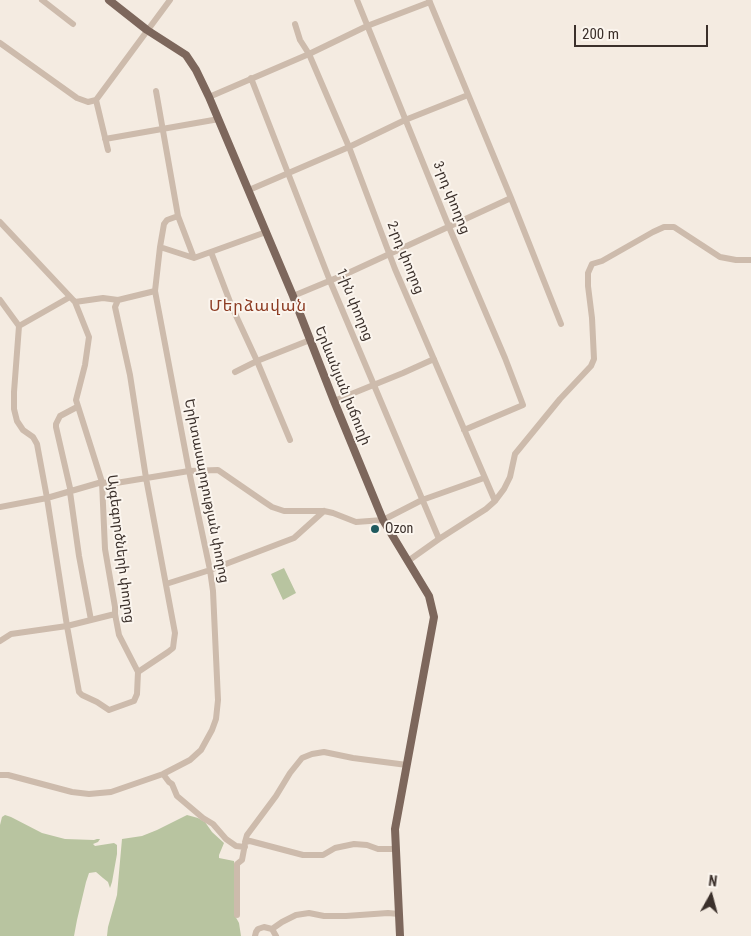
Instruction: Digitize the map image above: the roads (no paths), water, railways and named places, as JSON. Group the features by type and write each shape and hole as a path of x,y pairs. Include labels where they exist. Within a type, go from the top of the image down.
{"main road":[{"name":"Երևանյան խճուղի","path":"108,0 147,30 186,55 196,70 249,190 383,520 429,596 434,617 395,829 400,936"}],"street":[{"path":"42,0 73,24"},
{"path":"0,42 77,98 88,102 96,100 170,0"},
{"name":"3-րդ փողոց","path":"357,0 523,405 464,430"},
{"path":"209,97 367,26 429,1 561,324"},
{"name":"2-րդ փողոց","path":"295,24 300,40 349,147 389,254 495,501"},
{"name":"1-ին փողոց","path":"252,78 330,281 439,539"},
{"path":"156,91 178,216 194,258"},
{"path":"249,190 349,147 405,120 468,95"},
{"path":"96,100 108,150"},
{"path":"105,139 218,119"},
{"path":"293,296 511,198"},
{"name":"Երիտասարդության փողոց","path":"0,775 72,792 89,794 111,792 163,774 190,760 201,750 216,719 218,700 213,591 155,291 164,224 167,220 178,216"},
{"name":"Այգեգործների փողոց","path":"0,222 73,300 88,338 85,366 76,400 77,407 102,482 105,549 115,607 114,614 119,635 138,672"},
{"path":"408,561 495,501 510,477 515,454 560,399 591,366 594,359 588,274 592,264 602,261 664,227 674,227 720,258 751,260"},
{"path":"160,247 194,258 266,232"},
{"path":"211,252 232,307 290,440"},
{"path":"19,326 73,300 103,298 118,300 155,291"},
{"path":"0,300 19,326 14,409 17,420 23,430 33,437 37,444 48,498 79,692 109,710 134,701 137,694 138,672 172,648 175,632 146,478 130,375 115,307 118,300"},
{"path":"235,372 310,340"},
{"path":"334,402 434,359"},
{"path":"77,407 60,416 56,427 70,488 79,556 91,620"},
{"path":"0,507 48,498 102,482 110,484 189,471 218,470 272,507 284,511 333,512 356,522 383,520 422,500 484,478"},
{"path":"166,584 210,570 294,538 324,511"},
{"path":"0,641 11,634 67,626 114,614"},
{"path":"237,915 237,864 242,860 247,835 302,758 324,752 407,765"},
{"path":"163,774 172,784 176,796 203,818 214,824 226,839 236,846 245,845 250,841 303,855 323,855 335,848 354,844 367,845 378,849 395,849"},
{"path":"256,936 256,932 262,927 272,929 296,915 309,913 324,916 399,914"},
{"path":"272,929 276,936"}],"place":[{"name":"Ozon","path":"375,529"}],"district":[{"name":"Մերձավան","path":"258,307"}]}
